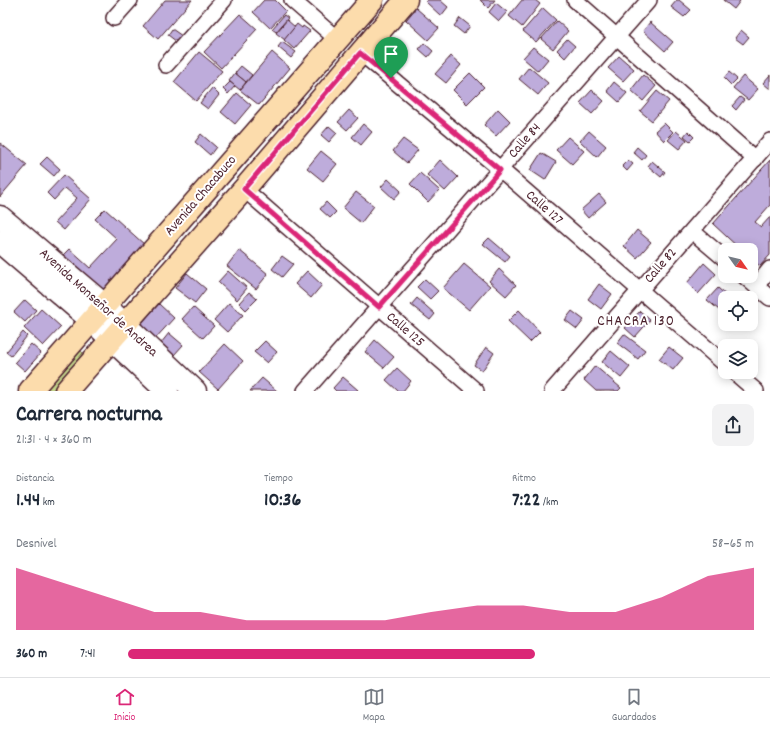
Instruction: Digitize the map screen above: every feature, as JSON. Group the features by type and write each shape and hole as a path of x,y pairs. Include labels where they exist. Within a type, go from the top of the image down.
{"main road":[{"name":"Avenida Chacabuco","path":"30,391 372,0"},
{"name":"Avenida Chacabuco","path":"66,391 244,189 406,0"},
{"name":"Avenida Monseñor de Andrea","path":"0,217 118,331 195,391"},
{"name":"Avenida Monseñor de Andrea","path":"0,242 98,313"},
{"name":"Avenida Monseñor de Andrea","path":"118,331 167,391"}],"street":[{"path":"114,18 130,0"},
{"path":"166,65 224,0"},
{"path":"292,0 338,40"},
{"path":"575,0 616,38 755,158"},
{"name":"Calle 84","path":"305,391 649,0"},
{"name":"Calle 127","path":"360,53 500,170 718,358"},
{"name":"Calle 82","path":"552,391 770,141"},
{"name":"Calle 125","path":"244,189 476,391"},
{"path":"692,230 718,253"},
{"path":"756,286 770,269"},
{"path":"752,283 770,298"},
{"path":"742,379 756,391"}],"green space":[{"path":"77,347 84,354 52,391 38,391"}],"building":[{"path":"165,0 192,0 158,39 143,26"},
{"path":"264,0 275,0 286,11 270,28 253,12"},
{"path":"427,0 440,0 448,7 441,16 426,2"},
{"path":"480,0 495,0 488,8"},
{"path":"522,0 535,0 540,4 522,27 509,16"},
{"path":"677,0 691,10 684,17 671,7"},
{"path":"723,0 738,0 740,1 734,9"},
{"path":"496,3 507,12 499,21 489,12"},
{"path":"416,8 439,28 428,40 406,20"},
{"path":"543,8 556,20 536,42 523,31"},
{"path":"240,14 257,29 221,68 204,52"},
{"path":"284,15 288,18 276,32 272,29"},
{"path":"460,18 470,26 464,34 454,26"},
{"path":"287,20 295,27 285,40 276,33"},
{"path":"557,21 568,31 553,49 541,39"},
{"path":"650,22 673,42 665,51 643,31"},
{"path":"297,24 310,31 294,49 284,40"},
{"path":"172,29 182,36 177,42 168,35"},
{"path":"741,30 749,37 743,44 735,38"},
{"path":"567,39 575,46 565,58 557,50"},
{"path":"282,42 296,52 291,58 278,47"},
{"path":"424,43 433,51 428,57 419,49"},
{"path":"533,47 548,59 538,71 523,58"},
{"path":"199,52 222,71 196,101 174,82"},
{"path":"272,52 290,68 259,105 240,90"},
{"path":"451,56 461,65 446,83 435,74"},
{"path":"619,56 634,69 623,81 608,68"},
{"path":"241,66 252,75 246,82 235,73"},
{"path":"529,67 548,83 538,95 519,79"},
{"path":"729,72 737,79 731,85 724,78"},
{"path":"235,73 246,82 240,90 229,81"},
{"path":"470,73 484,87 467,104 453,90"},
{"path":"643,75 656,86 643,101 631,90"},
{"path":"770,75 770,89 763,83"},
{"path":"743,76 758,89 748,100 733,88"},
{"path":"230,82 235,86 228,94 223,89"},
{"path":"614,82 627,93 619,102 607,91"},
{"path":"212,88 219,95 208,109 200,103"},
{"path":"592,90 604,101 592,114 580,103"},
{"path":"657,91 669,101 652,121 640,111"},
{"path":"237,93 251,105 235,124 221,112"},
{"path":"740,97 744,100 736,110 732,106"},
{"path":"498,109 510,121 496,136 484,125"},
{"path":"349,110 358,118 347,130 338,122"},
{"path":"664,123 673,132 664,141 655,131"},
{"path":"363,124 372,132 361,145 352,137"},
{"path":"329,126 337,133 329,142 321,135"},
{"path":"589,131 606,146 597,157 580,141"},
{"path":"676,131 687,140 679,149 668,140"},
{"path":"688,131 694,137 690,141 684,136"},
{"path":"201,134 216,147 210,155 195,142"},
{"path":"568,137 584,151 572,164 556,150"},
{"path":"403,139 418,150 407,163 393,151"},
{"path":"0,143 27,165 0,197"},
{"path":"637,147 646,155 642,160 633,152"},
{"path":"321,151 337,164 323,181 307,168"},
{"path":"541,153 556,162 545,180 530,170"},
{"path":"47,157 60,169 54,176 40,164"},
{"path":"440,160 458,177 445,191 427,175"},
{"path":"628,160 633,164 627,171 622,166"},
{"path":"770,160 770,205 755,222 761,227 770,217 770,255 760,266 758,264 758,243 733,243 713,224"},
{"path":"652,161 665,172 661,177 648,166"},
{"path":"420,173 439,190 428,202 410,184"},
{"path":"64,175 91,199 64,230 55,222 77,198 65,188 54,200 47,193"},
{"path":"388,179 401,191 394,199 381,187"},
{"path":"356,192 374,206 361,223 343,208"},
{"path":"599,194 606,202 588,218 581,210"},
{"path":"326,202 336,212 330,218 320,209"},
{"path":"105,209 145,245 103,292 62,256 69,249 90,268 117,239 95,219"},
{"path":"637,230 651,242 637,258 624,246"},
{"path":"489,238 510,256 505,262 483,244"},
{"path":"239,250 268,274 256,289 227,266"},
{"path":"282,256 293,264 282,277 272,269"},
{"path":"704,263 716,274 698,294 687,283"},
{"path":"464,264 490,286 469,310 443,288"},
{"path":"499,269 516,285 506,296 489,281"},
{"path":"228,271 247,288 237,300 218,282"},
{"path":"307,271 322,285 311,298 295,284"},
{"path":"187,273 206,289 195,303 175,288"},
{"path":"425,279 438,291 430,299 417,287"},
{"path":"599,284 612,294 601,309 588,299"},
{"path":"718,288 721,291 718,291 718,309 707,300"},
{"path":"249,292 257,299 246,310 239,303"},
{"path":"417,298 435,314 430,320 411,305"},
{"path":"25,300 36,310 25,322 14,312"},
{"path":"229,303 243,315 227,332 214,320"},
{"path":"159,304 174,318 153,341 138,327"},
{"path":"193,307 214,326 203,338 182,319"},
{"path":"41,309 61,327 43,346 24,328"},
{"path":"519,310 540,332 530,342 508,321"},
{"path":"572,311 584,320 577,329 565,320"},
{"path":"640,311 650,320 635,337 625,328"},
{"path":"23,332 27,336 11,356 6,352"},
{"path":"169,333 183,345 174,355 161,343"},
{"path":"624,334 645,350 638,359 617,343"},
{"path":"375,340 394,357 384,368 365,352"},
{"path":"265,341 277,352 267,363 254,352"},
{"path":"31,344 41,353 25,371 15,362"},
{"path":"225,344 243,361 218,389 199,372"},
{"path":"486,347 494,353 482,371 474,365"},
{"path":"669,347 683,358 673,370 659,359"},
{"path":"611,351 630,367 621,378 602,362"},
{"path":"595,366 621,388 618,391 596,391 584,380"},
{"path":"397,368 411,381 403,391 398,391 386,380"},
{"path":"343,377 358,390 336,391 333,388"},
{"path":"262,378 277,391 250,391"}],"district":[{"name":"CHACRA 130","path":"636,322"}],"route":[{"path":"360,53 391,78 500,170 379,307 244,189 360,53"}]}
